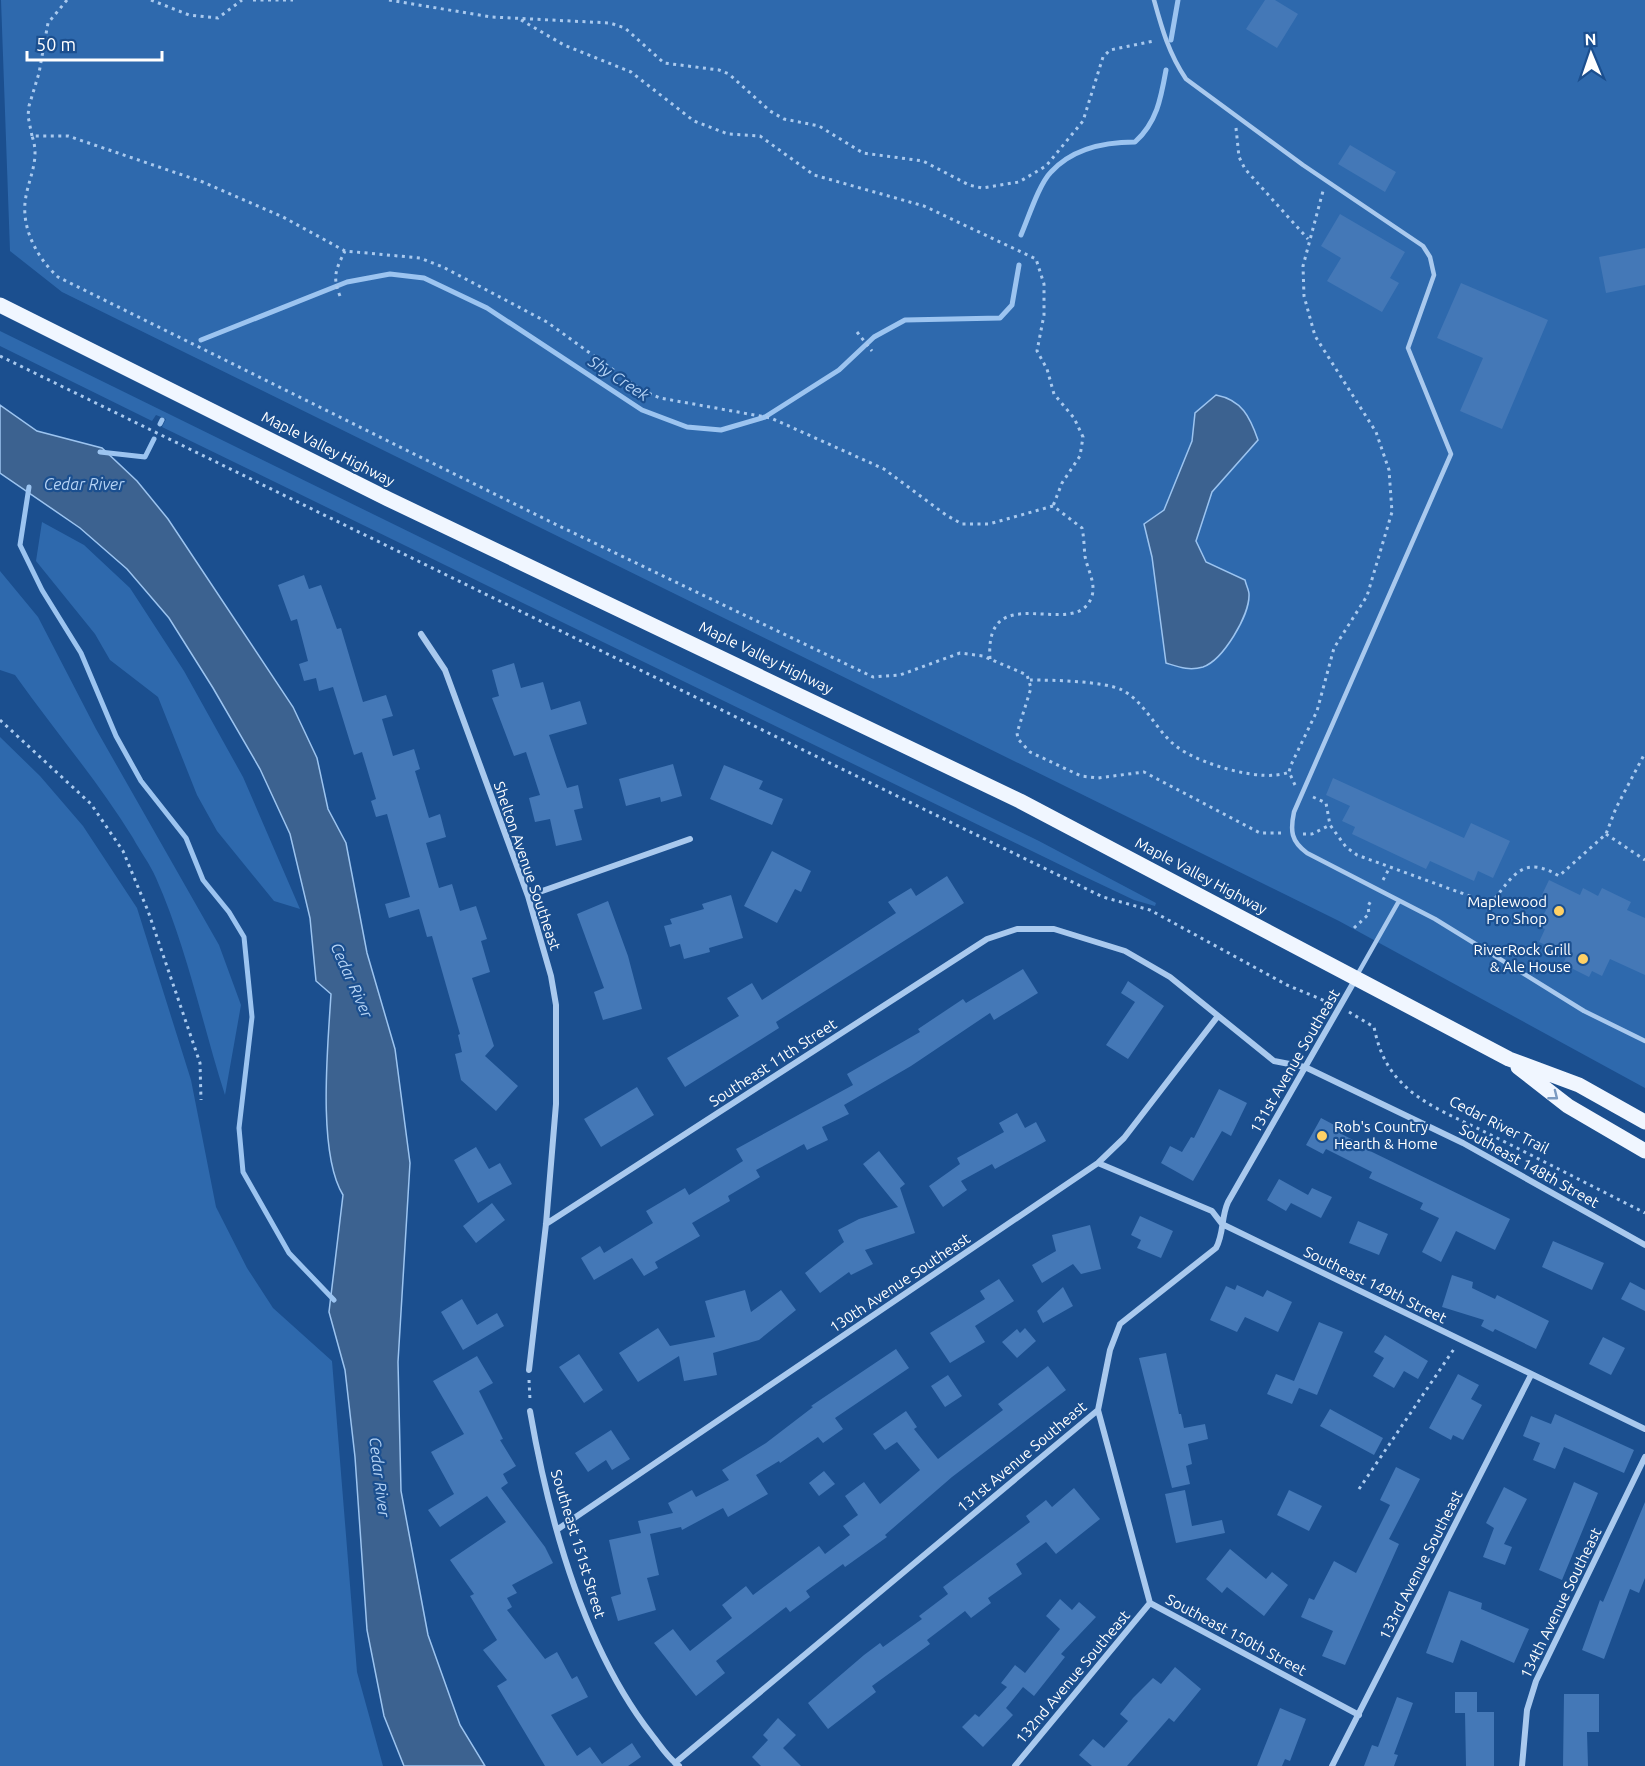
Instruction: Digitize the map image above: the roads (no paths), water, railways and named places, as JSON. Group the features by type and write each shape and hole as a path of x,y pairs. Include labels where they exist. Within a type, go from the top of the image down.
{"main road":[{"name":"Maple Valley Highway","path":"0,305 388,499 1020,801 1509,1059 1579,1085 1645,1122"},
{"name":"Maple Valley Highway","path":"1509,1059 1568,1106 1645,1151"}],"street":[{"name":"Shelton Avenue Southeast","path":"421,634 445,670 528,896 551,976 556,1016 556,1104 546,1224 529,1370"},
{"path":"528,896 690,839"},
{"name":"Southeast 11th Street","path":"546,1224 987,939 1017,929"},
{"name":"Southeast 148th Street","path":"1017,929 1053,929 1125,951 1170,977 1274,1061 1305,1067 1464,1143 1645,1245"},
{"name":"131st Avenue Southeast","path":"677,1764 1098,1410 1110,1350 1120,1324 1216,1248 1221,1239 1222,1224 1228,1202 1356,978"},
{"name":"130th Avenue Southeast","path":"558,1529 1098,1163 1124,1138 1218,1016"},
{"name":"Southeast 149th Street","path":"1098,1163 1212,1211 1222,1224 1645,1429"},
{"name":"133rd Avenue Southeast","path":"1332,1766 1531,1375"},
{"name":"Southeast 150th Street","path":"1098,1410 1150,1603 1359,1715"},
{"name":"Southeast 151st Street","path":"530,1411 537,1450 579,1599 605,1661 630,1707 677,1764"},
{"name":"134th Avenue Southeast","path":"1522,1766 1527,1710 1536,1681 1645,1457"},
{"name":"132nd Avenue Southeast","path":"1015,1766 1150,1603"}],"lane":[{"path":"1154,0 1164,39 1174,62 1186,79 1326,181 1423,246 1430,257 1434,275 1408,348 1451,454 1294,812 1291,834 1295,844 1307,853 1435,919 1584,1011 1645,1041"},
{"path":"1356,978 1399,901"}],"water":[{"path":"1216,395 1239,405 1252,424 1258,440 1212,492 1196,541 1206,562 1245,580 1249,592 1248,603 1234,636 1219,656 1203,667 1189,669 1166,663 1152,557 1144,524 1164,510 1192,441 1195,413"},
{"name":"Cedar River","path":"0,405 37,431 102,448 137,481 168,519 293,707 317,758 328,809 346,843 367,953 395,1049 410,1163 398,1362 401,1491 428,1635 460,1725 485,1766 404,1766 384,1716 367,1630 355,1457 345,1370 329,1312 343,1195 335,1176 327,1126 326,1098 331,994 316,981 310,918 290,834 260,769 169,618 127,569 80,528 0,473"}],"waterway":[{"name":"Shy Creek","path":"1171,40 1178,0"},
{"name":"Shy Creek","path":"1021,235 1042,185 1060,164 1069,157 1090,148 1112,143 1135,142 1148,126 1157,109 1166,70"},
{"name":"Shy Creek","path":"201,340 347,282 390,274 424,278 487,308 642,410 687,427 721,430 765,417 839,370 874,337 905,320 1000,318 1012,305 1019,265"},
{"path":"160,424 162,420"},
{"path":"100,452 145,457 154,439"},
{"path":"29,487 20,545 42,590 81,653 116,736 141,781 186,838 203,880 229,912 244,937 252,1017 239,1128 243,1172 289,1253 334,1300"}],"place":[{"name":"Maplewood Pro Shop","path":"1559,911"},
{"name":"RiverRock Grill & Ale House","path":"1583,959"},
{"name":"Rob's Country Hearth & Home","path":"1322,1136"}]}
